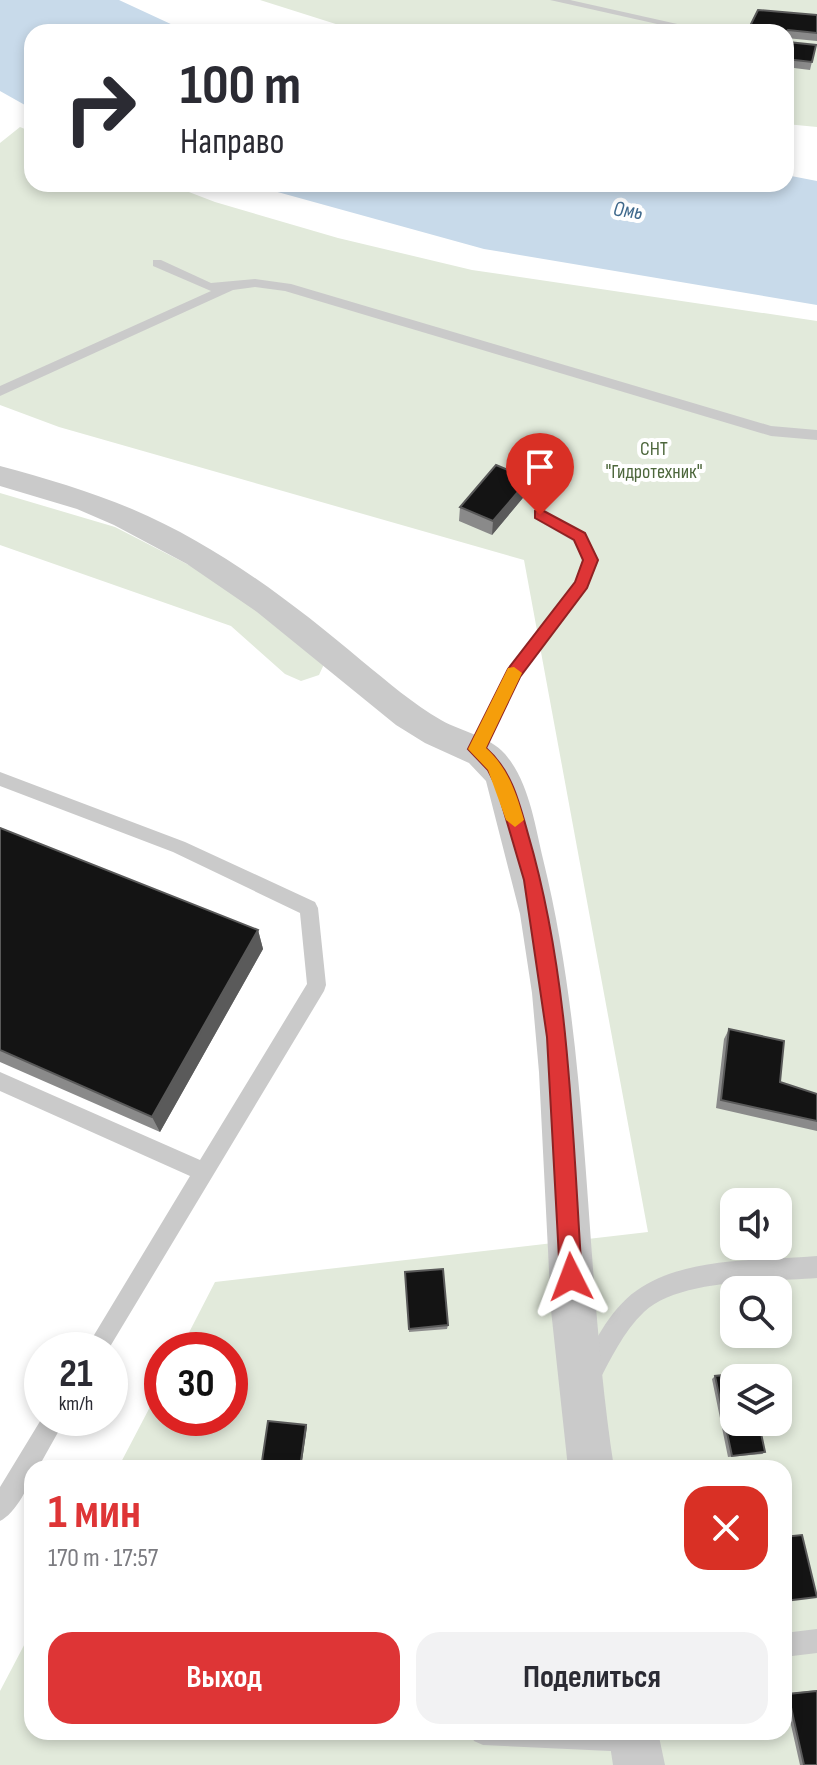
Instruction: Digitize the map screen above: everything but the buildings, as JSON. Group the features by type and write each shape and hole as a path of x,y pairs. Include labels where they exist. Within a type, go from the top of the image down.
{"street":[{"path":"0,476 89,503 189,551 301,626 400,712 442,737 477,749 494,765 506,788 533,880 557,1037 578,1397 590,1460"}],"lane":[{"path":"555,0 670,24"},
{"path":"157,263 209,287 255,283 286,287 771,431 817,435"},
{"path":"0,391 230,287"},
{"path":"477,749 514,673 582,584 591,560 579,537 540,515"},
{"path":"0,779 179,847 309,908 317,985 107,1332"},
{"path":"0,1081 204,1172"},
{"path":"578,1397 612,1335 645,1297 684,1280 817,1267"},
{"path":"30,1460 44,1436"},
{"path":"0,1509 24,1469"},
{"path":"792,1644 817,1641"},
{"path":"577,1740 635,1745"}],"green space":[{"path":"260,0 817,0 817,127 794,125 794,24 336,24"},
{"name":"СНТ \"Гидротехник\"","path":"20,127 24,129 24,192 189,192 338,238 472,270 817,321 817,1765 0,1765 0,1691 24,1645 24,1740 792,1740 792,1460 122,1460 144,1418 144,1436 248,1436 248,1332 189,1332 215,1282 648,1232 524,560 59,427 0,405 0,143"},
{"path":"0,493 115,527 218,580 325,662 319,675 301,681 285,674 231,626 0,545"}],"water":[{"path":"0,0 119,0 171,24 24,24 24,104 0,91"},
{"name":"Омь","path":"794,177 817,181 817,305 484,249 278,192 794,192"}],"slow traffic":[{"path":"514,673 477,749 494,765 506,788 515,820"}],"route":[{"path":"540,515 579,537 591,560 582,584 514,673 477,749 494,765 506,788 533,880 557,1037 571,1277"}]}
